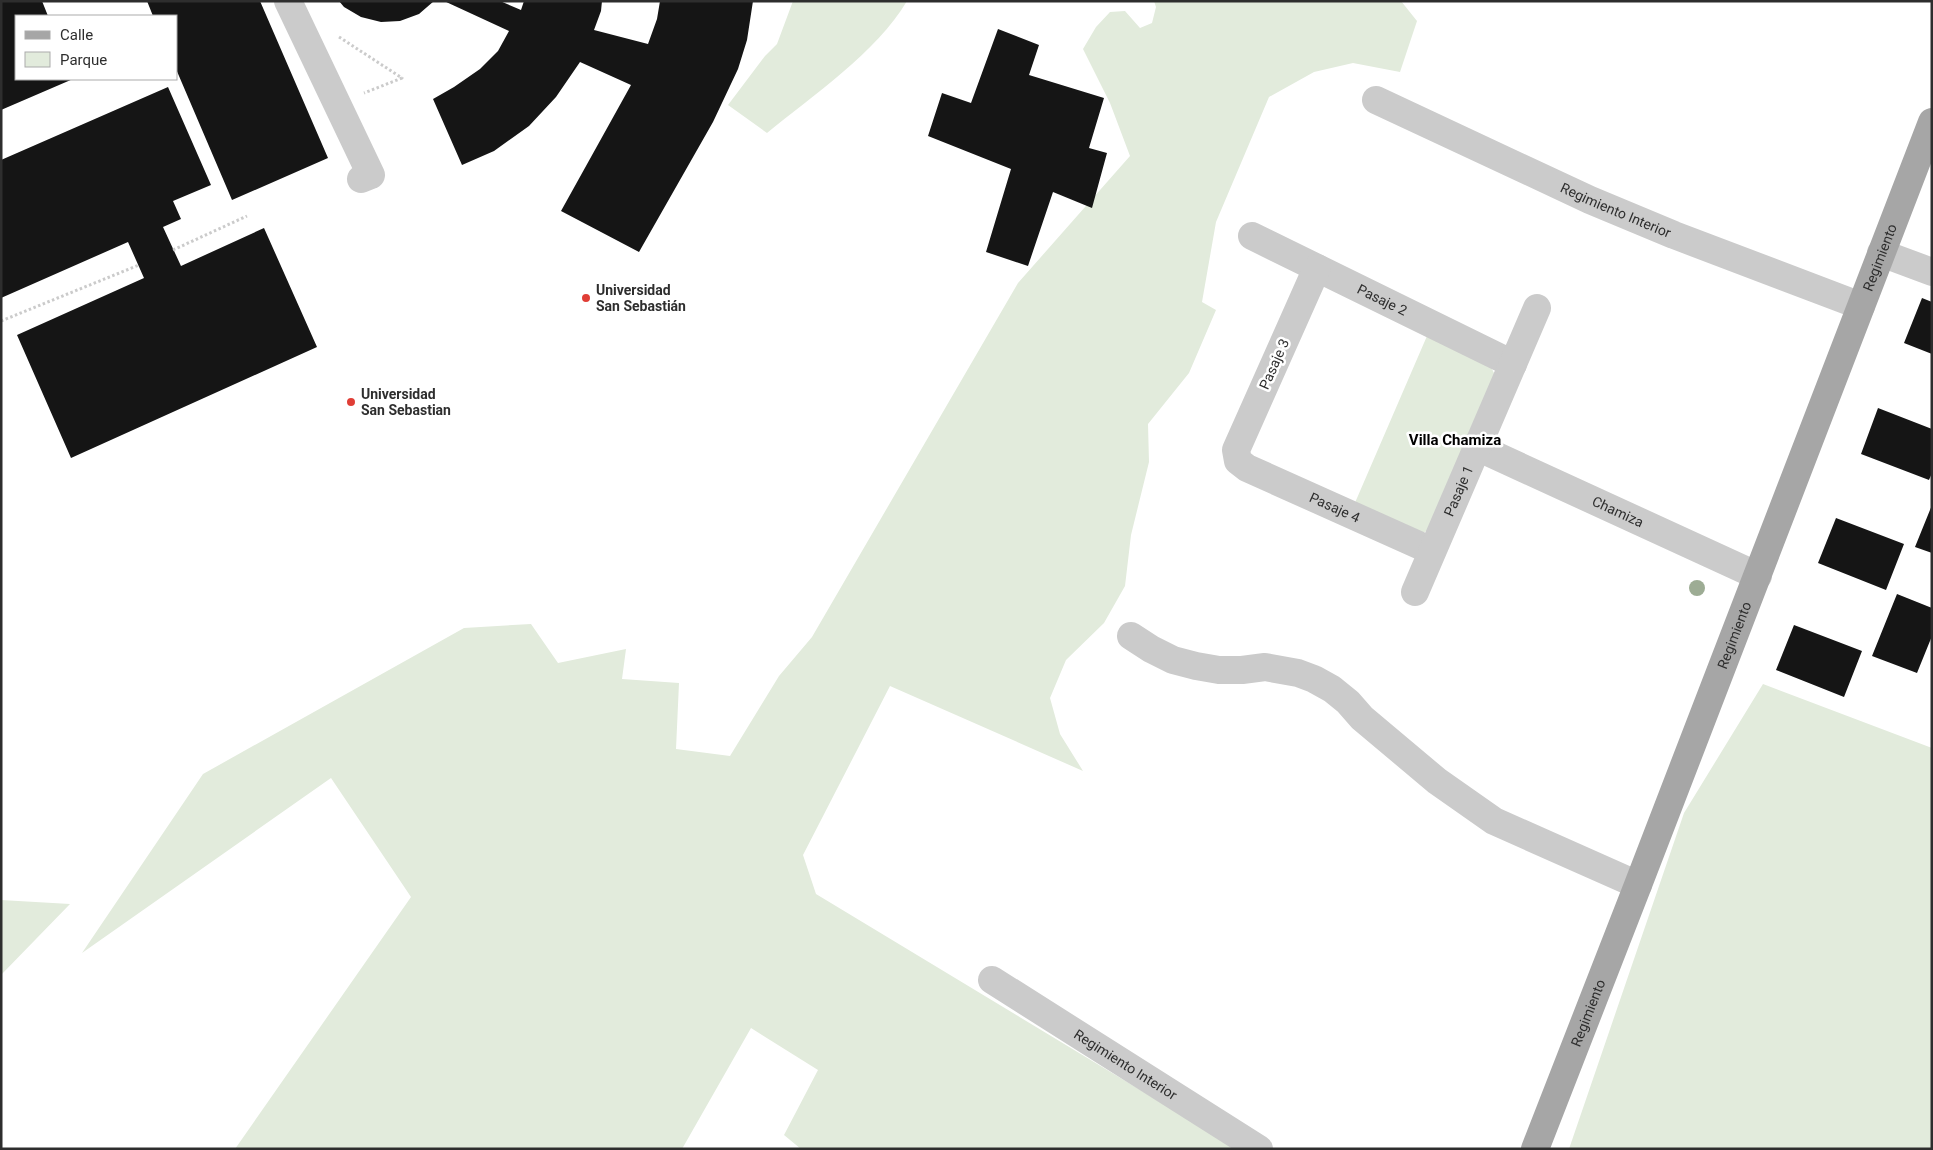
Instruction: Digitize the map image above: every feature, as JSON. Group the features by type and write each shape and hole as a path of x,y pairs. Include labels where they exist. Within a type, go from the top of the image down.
{"main road":[{"name":"Regimiento","path":"1535,1149 1932,122"}],"street":[{"path":"288,1 371,175 361,179"},
{"name":"Regimiento Interior","path":"1376,100 1590,200 1674,235 1861,306"},
{"name":"Pasaje 2","path":"1252,236 1513,364"},
{"path":"1882,253 1932,272"},
{"name":"Pasaje 3","path":"1238,461 1236,450 1317,268"},
{"name":"Pasaje 1","path":"1415,592 1538,308"},
{"name":"Chamiza","path":"1477,447 1758,576"},
{"name":"Pasaje 4","path":"1238,461 1247,468 1432,551"},
{"path":"1131,636 1173,660 1196,666 1219,670 1265,667 1298,673 1314,679 1343,698 1377,731 1437,781 1494,821 1638,885"},
{"name":"Regimiento Interior","path":"992,980 1258,1149"}],"path":[{"path":"336,105 402,78 337,35"},
{"path":"174,250 247,216"},
{"path":"1,321 139,265"}],"green space":[{"path":"793,1 907,1 879,38 843,72 767,133 728,105 765,56 777,44"},
{"path":"1154,1 1401,1 1417,21 1400,72 1353,63 1314,72 1269,97 1216,222 1202,302 1216,310 1189,373 1148,424 1149,462 1131,535 1125,586 1104,623 1066,660 1050,698 1060,734 1083,771 890,686 803,855 816,894 1238,1149 801,1149 784,1135 818,1070 751,1028 682,1149 235,1149 411,897 331,778 82,953 203,774 464,628 531,624 558,663 626,649 622,679 679,683 676,749 730,756 779,676 812,637 1018,283 1130,156 1110,103 1083,49 1096,27 1110,12 1125,11 1140,28 1152,23 1156,7"},
{"path":"1427,336 1491,367 1494,373 1494,382 1427,531 1422,533 1354,505"},
{"path":"1763,684 1932,748 1932,1149 1569,1149 1684,813"},
{"path":"1,900 70,904 1,975"}],"building":[{"path":"1,1 42,1 48,15 15,15 15,80 71,80 1,110"},
{"path":"147,1 260,1 328,158 232,200 178,74 178,15 153,15"},
{"path":"339,1 434,1 419,14 400,21 381,22 361,17 344,7"},
{"path":"444,1 500,1 521,10 524,1 602,1 601,11 594,30 648,44 657,19 660,1 753,1 747,40 738,69 713,122 639,252 561,211 631,85 580,62 556,97 529,126 494,151 462,165 433,99 480,69 498,51 509,31"},
{"path":"998,29 1039,45 1029,75 1104,98 1089,148 1107,153 1092,208 1053,192 1028,266 986,252 1011,169 928,136 942,93 971,103"},
{"path":"168,87 211,185 173,201 181,219 163,227 181,266 264,228 317,347 71,458 17,335 144,278 128,242 1,298 1,160"},
{"path":"1922,298 1932,302 1932,354 1904,343"},
{"path":"1878,408 1932,429 1932,473 1929,480 1861,454"},
{"path":"1932,505 1932,553 1915,547"},
{"path":"1836,518 1904,544 1886,590 1818,563"},
{"path":"1897,594 1932,608 1932,636 1917,673 1872,656"},
{"path":"1794,625 1862,651 1844,697 1776,670"}],"place":[{"name":"Universidad San Sebastián","path":"586,298"},
{"name":"Universidad San Sebastian","path":"351,402"}],"district":[{"name":"Villa Chamiza","path":"1455,440"}]}
